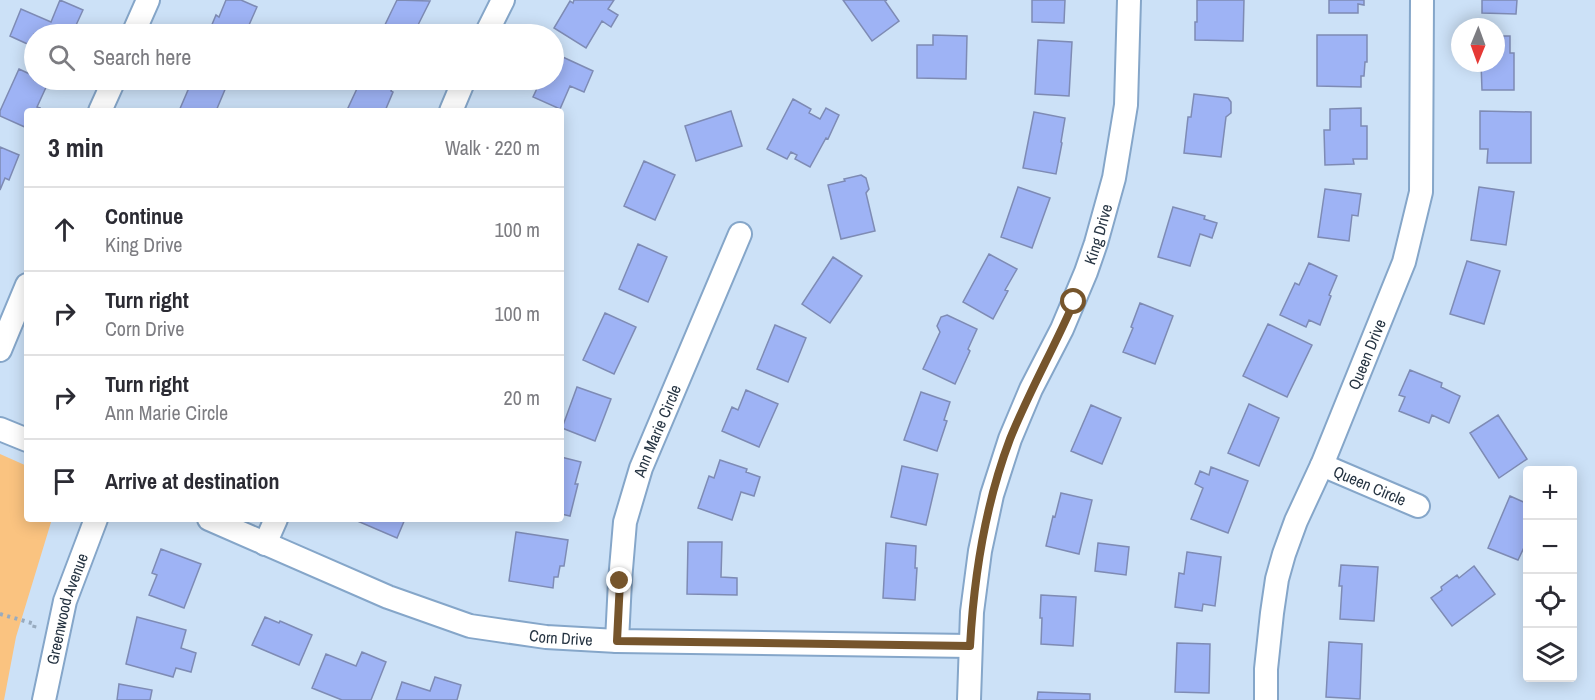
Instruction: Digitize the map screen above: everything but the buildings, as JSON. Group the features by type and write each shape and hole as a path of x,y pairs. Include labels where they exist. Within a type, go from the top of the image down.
{"street":[{"path":"137,24 148,0"},
{"path":"491,24 503,0"},
{"name":"King Drive","path":"969,700 972,612 980,551 1000,468 1032,389 1062,329 1086,272 1114,178 1126,105 1129,0"},
{"name":"Queen Drive","path":"1266,700 1266,669 1277,579 1284,554 1404,262 1421,192 1422,0"},
{"path":"101,108 109,90"},
{"path":"452,108 460,90"},
{"name":"Ann Marie Circle","path":"617,641 625,522 641,468 740,234"},
{"path":"0,350 24,292"},
{"path":"0,429 24,439"},
{"name":"Queen Circle","path":"1322,465 1418,506"},
{"name":"Greenwood Avenue","path":"44,700 65,601 95,522"},
{"name":"Corn Drive","path":"216,522 388,597 470,626 546,637 617,641 970,646"},
{"path":"265,544 275,522"}],"path":[{"path":"0,614 35,624 33,635"}],"shaded area":[{"path":"0,454 24,465 24,522 51,522 16,637 4,700 0,700"}],"route":[{"path":"620,581 617,641 970,646 980,551 1000,468 1032,389 1074,302"}]}
